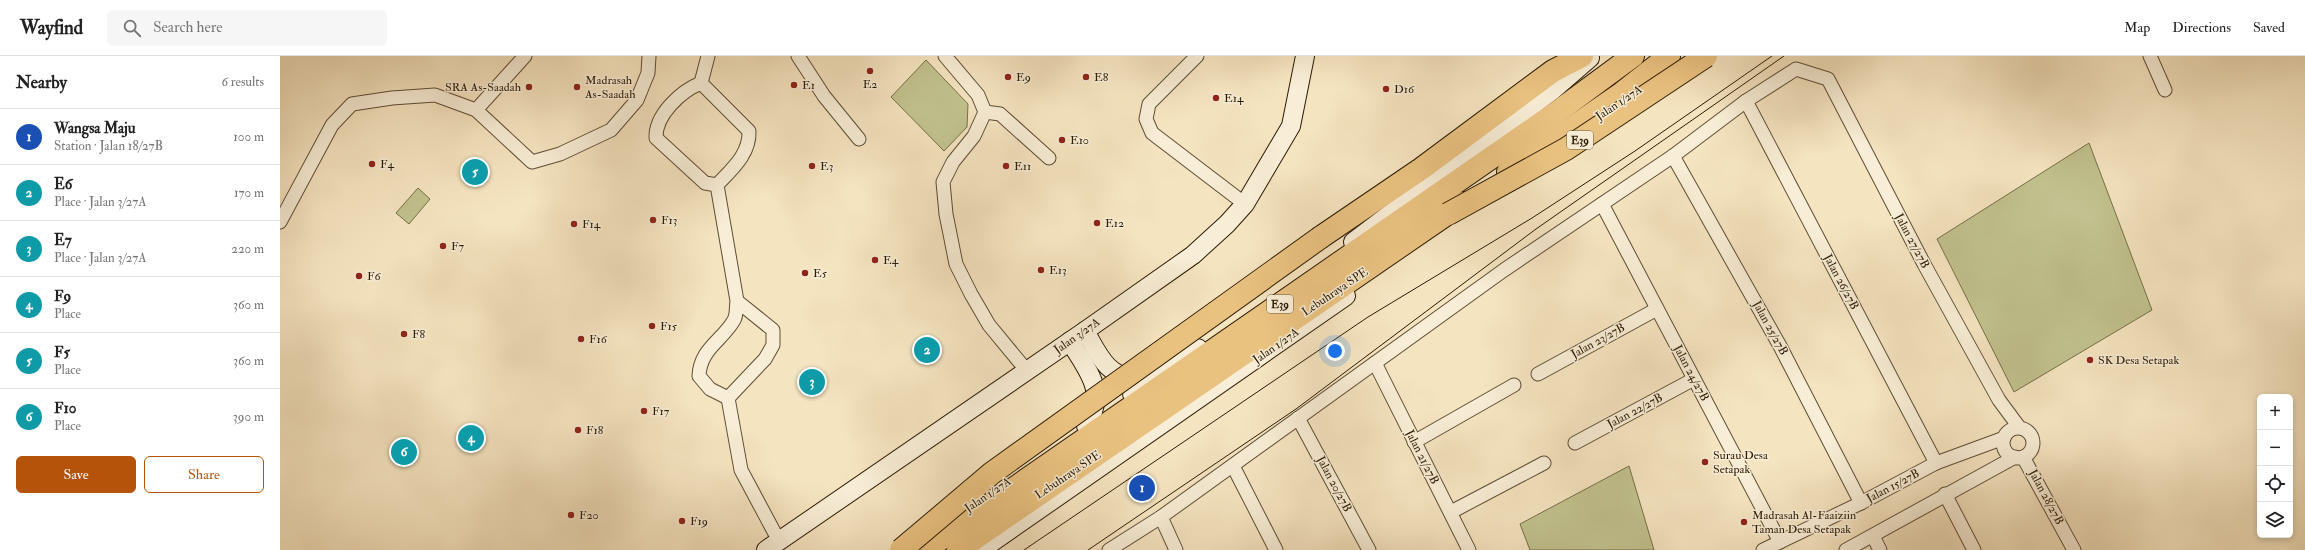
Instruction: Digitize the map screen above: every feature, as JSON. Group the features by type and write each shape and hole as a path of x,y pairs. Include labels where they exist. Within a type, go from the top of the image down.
{"highway":[{"path":"901,550 992,473 1321,237 1420,169 1553,71 1582,56"},
{"name":"Lebuhraya SPE","path":"925,550 1553,115 1633,56"},
{"name":"Lebuhraya SPE","path":"958,550 1448,214 1622,93 1669,56"},
{"name":"E39","path":"1448,214 1566,149 1706,56"}],"main road":[{"name":"Jalan 3/27A","path":"773,545 1193,255 1227,224 1245,204 1291,126 1305,56"},
{"name":"Jalan 1/27A","path":"906,550 1159,374 1338,253 1553,90 1592,56"},
{"name":"Jalan 1/27A","path":"981,550 1233,376 1688,56"},
{"path":"1085,331 1109,369 1126,378 1137,380 1159,374"},
{"path":"1070,341 1097,392 1097,403 1086,426"}],"street":[{"path":"476,110 525,56"},
{"path":"280,222 332,125 352,104 392,98 435,95 476,110 532,162 560,154 610,130 637,100 648,73 649,56"},
{"path":"701,83 708,56"},
{"path":"798,56 824,96 859,139"},
{"path":"945,56 978,95 985,112 974,136 953,162 943,182 946,214 956,264 989,325 1027,371"},
{"path":"1197,56 1149,104 1146,119 1152,133 1245,204"},
{"path":"2150,56 2165,90"},
{"name":"Jalan 27/27B","path":"1746,101 1796,69 1828,79 1924,264 2000,400 2011,432"},
{"path":"701,83 749,131 749,143 741,159 717,185"},
{"path":"701,83 688,88 664,113 656,128 656,138 705,183 717,185"},
{"path":"1109,550 1161,518 1375,363 1673,156 1746,101"},
{"name":"Jalan 26/27B","path":"1746,101 1936,463"},
{"path":"985,112 1000,114 1049,158"},
{"name":"Jalan 25/27B","path":"1673,156 1780,346 1861,503"},
{"path":"717,185 737,301 735,319 704,356 699,364 699,376 710,389 728,398"},
{"name":"Jalan 24/27B","path":"1602,204 1780,542"},
{"path":"728,398 765,359 773,344 773,330 737,301"},
{"name":"Jalan 23/27B","path":"1538,374 1657,309"},
{"name":"Jalan 21/27B","path":"1375,363 1469,550"},
{"name":"Jalan 22/27B","path":"1575,443 1694,379"},
{"path":"1414,442 1514,385"},
{"path":"728,398 741,470 773,545"},
{"name":"Jalan 20/27B","path":"1298,418 1369,550"},
{"path":"1846,550 1873,536 1944,494 2024,458 2033,445 2032,436 2027,430 2011,432 2005,450 2024,458"},
{"name":"Jalan 15/27B","path":"1763,550 1861,503 1936,463 2011,432"},
{"name":"Jalan 28/27B","path":"2024,458 2074,550"},
{"path":"1451,512 1544,463"},
{"path":"1233,466 1276,550"},
{"path":"1944,494 1974,550"},
{"path":"1161,518 1176,550"},
{"path":"1873,536 1880,550"}],"green space":[{"path":"926,60 968,104 967,127 944,151 891,97"},
{"path":"2089,143 2152,310 2014,392 1937,239"},
{"path":"418,188 430,199 409,224 396,213"},
{"path":"1629,466 1654,550 1530,550 1520,524"}],"tram line":[{"path":"1024,550 1368,317 1532,218 1635,151 1772,56"},
{"path":"1088,550 1296,409 1536,229 1784,56"}],"place":[{"name":"E2","path":"870,71"},
{"name":"E9","path":"1008,77"},
{"name":"E8","path":"1086,77"},
{"name":"E1","path":"794,85"},
{"name":"SRA As-Saadah","path":"529,87"},
{"name":"Madrasah As-Saadah","path":"577,87"},
{"name":"D16","path":"1386,89"},
{"name":"E14","path":"1216,98"},
{"name":"E10","path":"1062,140"},
{"name":"F4","path":"372,164"},
{"name":"E3","path":"812,166"},
{"name":"E11","path":"1006,166"},
{"name":"F5","path":"475,172"},
{"name":"F13","path":"653,220"},
{"name":"E12","path":"1097,223"},
{"name":"F14","path":"574,224"},
{"name":"F7","path":"443,246"},
{"name":"E4","path":"875,260"},
{"name":"E13","path":"1041,270"},
{"name":"E5","path":"805,273"},
{"name":"F6","path":"359,276"},
{"name":"F15","path":"652,326"},
{"name":"F8","path":"404,334"},
{"name":"F16","path":"581,339"},
{"name":"E6","path":"927,350"},
{"name":"SK Desa Setapak","path":"2090,360"},
{"name":"E7","path":"812,382"},
{"name":"F17","path":"644,411"},
{"name":"F18","path":"578,430"},
{"name":"F9","path":"471,438"},
{"name":"F10","path":"404,452"},
{"name":"Surau Desa Setapak","path":"1705,462"},
{"name":"Wangsa Maju","path":"1142,488"},
{"name":"F20","path":"571,515"},
{"name":"F19","path":"682,521"},
{"name":"Madrasah Al-Faaiziin Taman Desa Setapak","path":"1744,522"}]}
